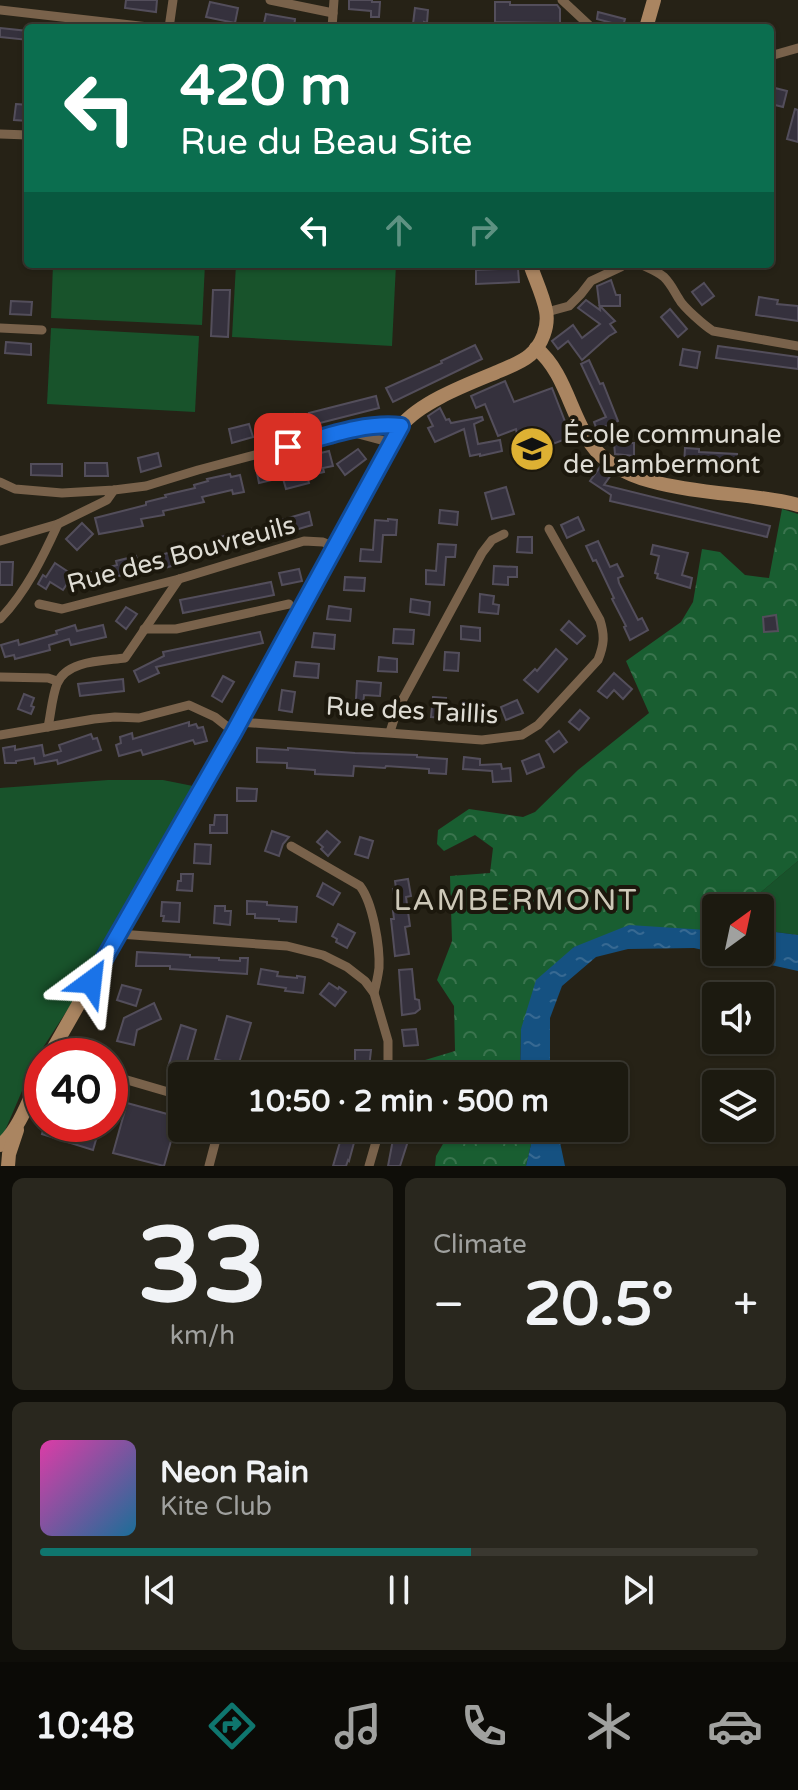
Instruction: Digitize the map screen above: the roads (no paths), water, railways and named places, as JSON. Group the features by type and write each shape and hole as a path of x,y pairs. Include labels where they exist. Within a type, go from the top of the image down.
{"street":[{"path":"170,24 173,0"},
{"path":"270,0 333,13"},
{"path":"332,24 334,0"},
{"path":"562,0 588,24"},
{"path":"647,24 654,0"},
{"path":"0,10 122,24"},
{"path":"774,55 798,48"},
{"path":"0,134 24,135"},
{"path":"60,1038 237,727 401,426 421,408 521,362 536,348 546,328 547,312 531,268"},
{"path":"547,312 569,306 591,281 619,268"},
{"path":"647,268 663,277 688,310 713,331 798,346"},
{"path":"0,328 42,330"},
{"path":"536,348 551,362 591,444 611,465 657,483 795,502"},
{"path":"0,482 15,489 62,493 146,486 364,426 401,426"},
{"path":"348,431 392,443"},
{"path":"0,541 58,524 107,500 114,490"},
{"path":"0,619 28,583 58,524"},
{"name":"Rue des Taillis","path":"237,727 390,732 482,740 522,735 538,725 598,660 604,647 600,620 549,529"},
{"path":"390,732 397,710 482,553 492,540 504,534"},
{"name":"Rue des Bouvreuils","path":"39,604 62,609 179,579 304,541 334,547"},
{"path":"48,727 57,681 67,670 80,665 125,658 179,579"},
{"path":"144,629 176,629 289,604"},
{"path":"0,677 57,681"},
{"path":"0,735 94,719 139,718 189,705 237,727"},
{"path":"291,846 360,886 367,895 379,963 374,993"},
{"path":"119,934 287,946 323,955 347,967 365,981 374,993 388,1041 388,1062"},
{"path":"128,1080 168,1092"},
{"path":"4,1155 9,1154 24,1110"},
{"path":"209,1166 215,1142"},
{"path":"369,1166 376,1142"}],"water":[{"path":"629,925 702,930 702,950 628,949 596,957 562,986 550,1018 550,1062 520,1062 521,1029 536,980 574,947"},
{"path":"774,932 798,935 798,971 774,966"},
{"path":"532,1142 560,1142 565,1166 526,1166"}],"place":[{"name":"École communale de Lambermont","path":"532,449"}],"district":[{"name":"LAMBERMONT","path":"516,900"}]}
